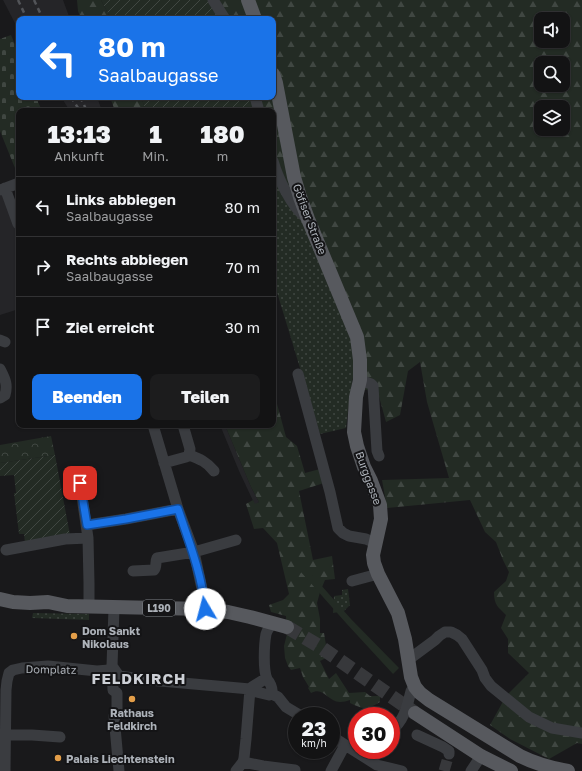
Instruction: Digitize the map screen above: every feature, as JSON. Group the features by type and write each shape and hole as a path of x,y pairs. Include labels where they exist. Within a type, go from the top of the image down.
{"main road":[{"path":"248,0 254,16"},
{"name":"Göfiser Straße","path":"276,86 294,177 308,219 357,337 360,360"},
{"name":"Burggasse","path":"360,360 360,380 356,397 354,432 364,466 380,505 381,519 373,555 374,563 398,613 405,639 414,687 424,696 520,756 543,766 568,771"},
{"name":"L190","path":"0,600 30,603 48,602 67,606 88,607 205,609 228,612 286,627"},
{"name":"L190","path":"0,610 47,611 67,606"},
{"path":"415,713 481,756 511,771"}],"street":[{"path":"214,0 223,16"},
{"path":"276,170 286,191 300,213 308,219"},
{"path":"16,184 2,189 16,220"},
{"path":"0,369 7,388 5,395 0,398"},
{"path":"298,374 330,492 338,528 348,536 366,539 375,544"},
{"path":"360,380 373,386 377,451 379,456"},
{"path":"154,428 178,509 194,552 205,609"},
{"path":"184,428 190,449 189,456"},
{"path":"164,463 189,456 209,465 214,472"},
{"path":"80,483 88,538 88,607"},
{"path":"87,525 178,509"},
{"path":"6,550 65,539 88,538"},
{"path":"133,571 154,570 156,568 157,558 194,552 236,540"},
{"path":"352,581 378,574"},
{"path":"114,608 112,666 113,690 117,692 117,711 114,716 119,771"},
{"path":"272,623 266,633 265,644 265,674 269,680 273,692 272,694"},
{"path":"408,660 444,632 451,632 462,639 491,686 529,717 552,728 582,733"},
{"name":"Domplatz","path":"5,735 7,680 9,673 13,670 48,666 97,671 109,670 112,666"},
{"path":"112,666 119,676 250,689 264,694 272,694 278,697 288,708"},
{"path":"267,679 250,689 246,739 240,767 263,766 295,770"},
{"path":"400,722 407,707 411,691"},
{"path":"4,771 5,735 60,737"},
{"path":"417,735 443,746 449,751 448,754"},
{"path":"340,742 348,746"},
{"path":"331,771 345,745"},
{"path":"470,771 481,756"},
{"path":"369,759 377,768 396,770"},
{"path":"0,767 4,771"}],"shaded area":[{"path":"3,0 63,0 69,16 16,16 16,25"},
{"path":"63,100 98,100 101,108 68,108"},
{"path":"6,194 16,223 16,310 0,315 0,196"},
{"path":"221,428 226,428 251,487 259,502 255,505"}],"green space":[{"path":"77,0 101,0 109,16 80,16"},
{"path":"101,0 211,0 219,16 109,16"},
{"path":"211,0 582,0 582,744 577,743 549,759 510,739 490,725 506,696 529,673 508,653 508,639 501,628 506,615 499,608 495,600 494,592 506,581 509,572 496,542 485,532 470,500 387,508 382,480 449,478 427,402 420,362 408,371 400,415 386,422 377,389 364,390 365,365 314,221 276,179 276,108 255,108 252,100 276,100 276,16 219,16"},
{"path":"11,35 16,47 16,100 37,100 41,108 16,108 16,171 0,131 0,39"},
{"path":"111,100 142,100 145,108 114,108"},
{"path":"142,100 252,100 254,108 145,108"},
{"path":"276,182 306,226 352,342 355,367 346,428 320,434 276,289"},
{"path":"276,400 286,437 297,446 305,473 320,469 324,483 299,491 313,560 332,556 335,579 325,580 317,603 320,619 320,633 324,633 328,657 320,661 329,679 336,673 349,693 365,692 370,696 380,696 380,702 372,707 360,707 350,703 350,700 341,702 332,700 319,691 311,693 300,668 291,670 288,666 285,658 284,646 287,634 286,616 271,612 269,605 283,600 289,594 277,543 263,528 254,529 246,504 253,500 255,504 259,502 251,487 226,428 276,428"},
{"path":"51,436 55,455 0,463 0,445"},
{"path":"55,455 70,535 25,543 24,534 19,534 14,493 16,493 14,475 0,476 0,463"},
{"path":"305,567 351,619 399,668 393,674 300,571"},
{"path":"348,589 350,605 344,611 333,613 334,596 342,595 342,590"},
{"path":"33,613 89,614 89,620 32,618"}],"tunnel":[{"path":"287,627 319,646 415,713"},
{"path":"444,771 449,754"}],"railway":[{"path":"18,0 26,16"},
{"path":"34,0 42,16"},
{"path":"73,100 78,108"},
{"path":"82,100 86,108"}],"place":[{"name":"Dom Sankt Nikolaus","path":"74,636"},
{"name":"Rathaus Feldkirch","path":"132,699"},
{"name":"Palais Liechtenstein","path":"58,758"}],"district":[{"name":"FELDKIRCH","path":"139,678"}],"route":[{"path":"80,483 87,525 178,509 194,552 205,609"}]}
